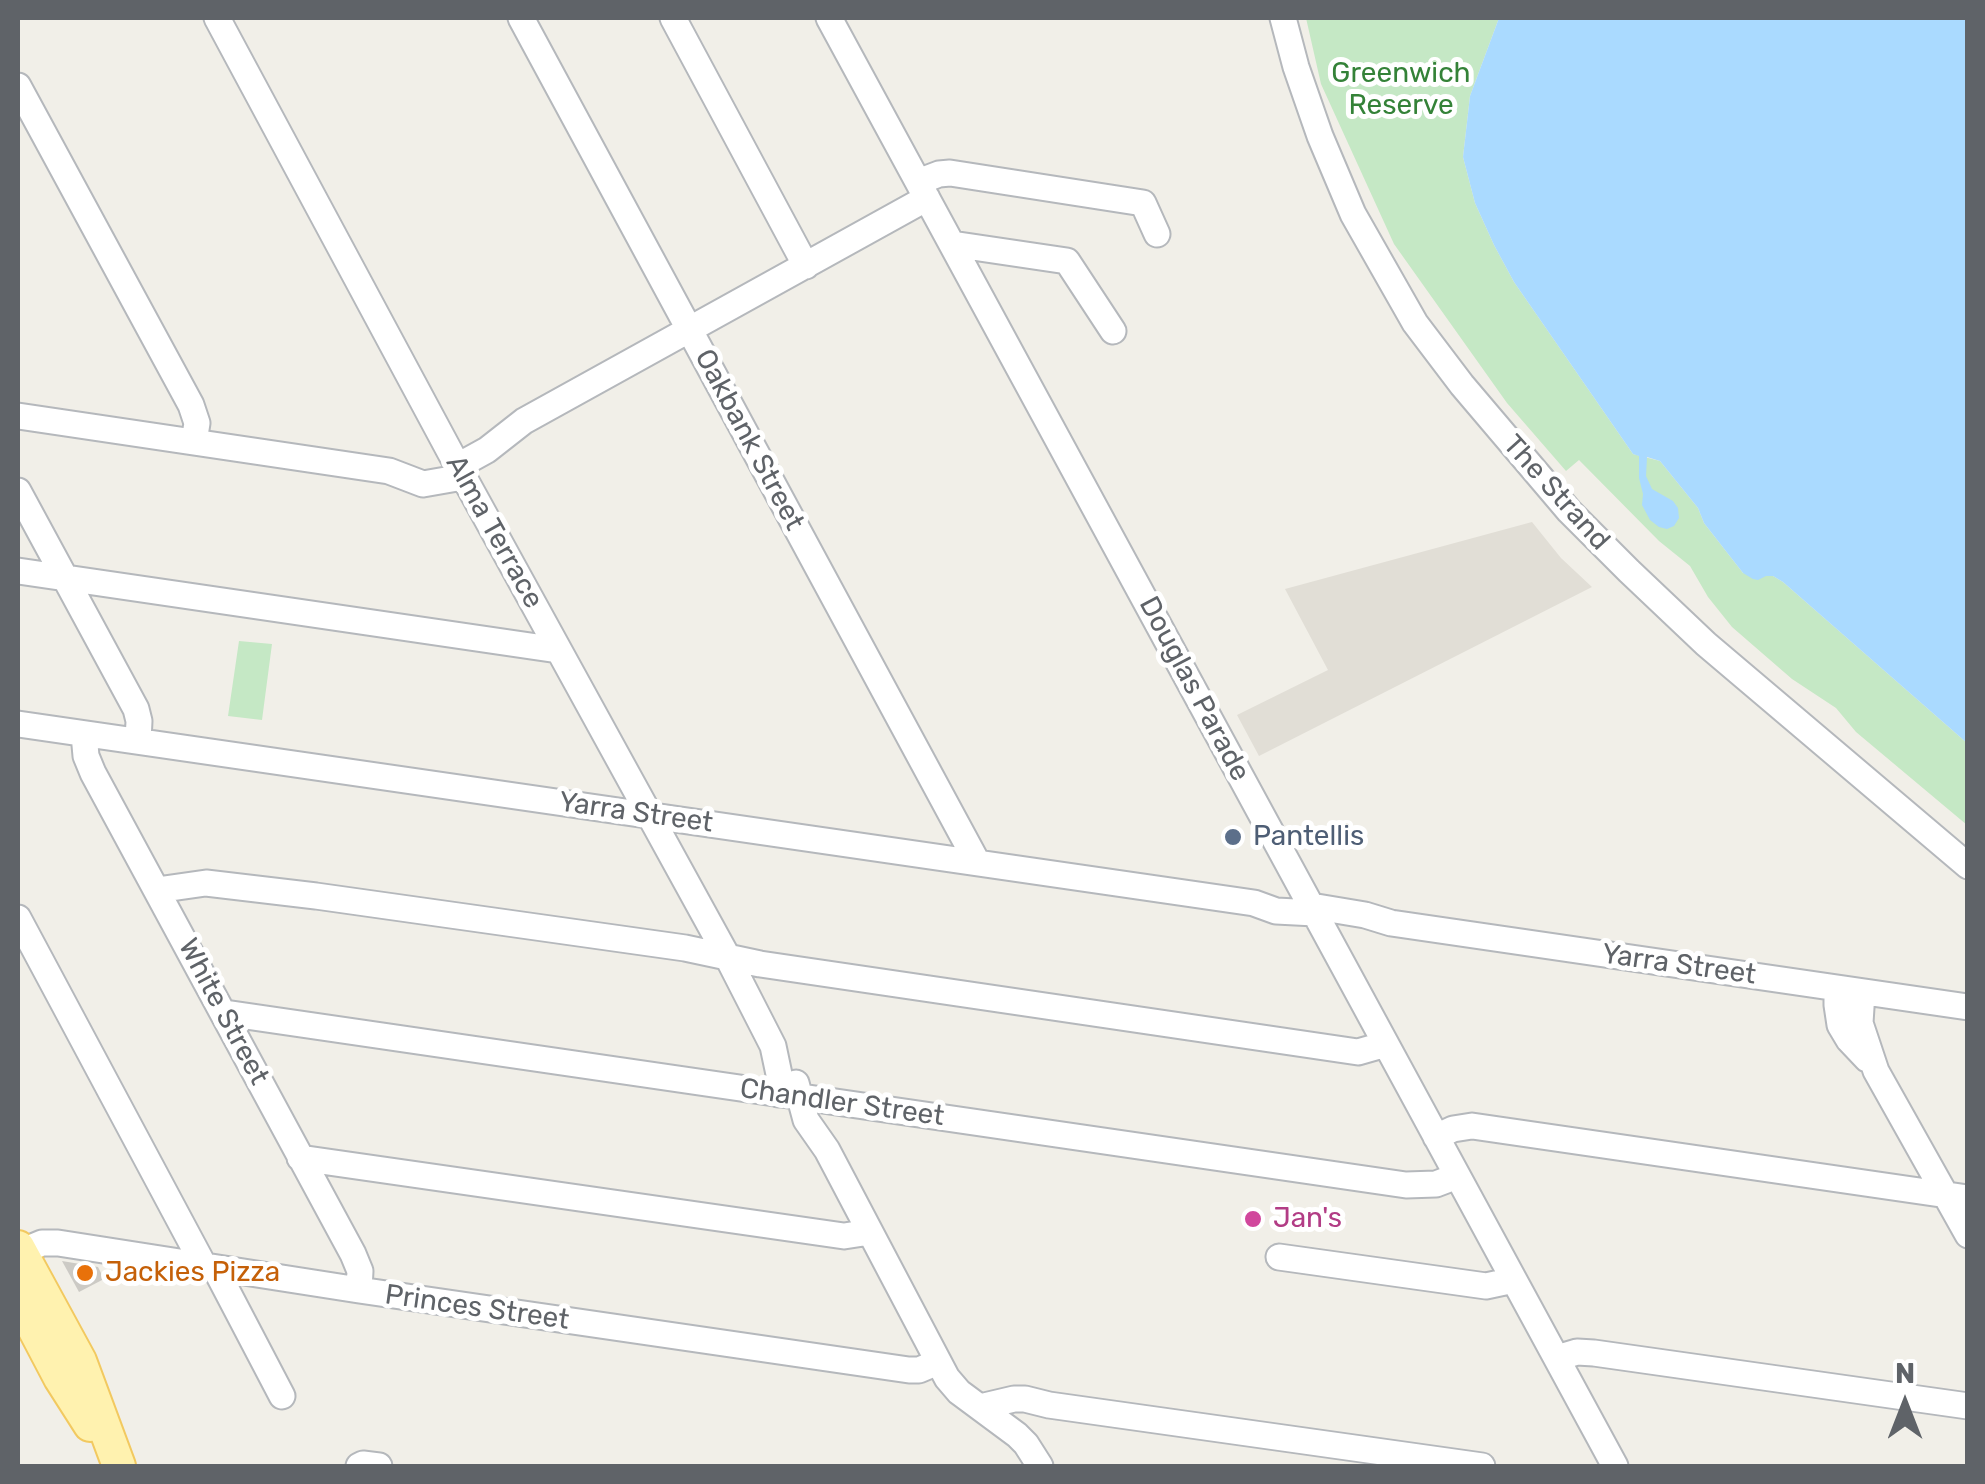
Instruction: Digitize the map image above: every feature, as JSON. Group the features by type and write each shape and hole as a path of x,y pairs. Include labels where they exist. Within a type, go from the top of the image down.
{"main road":[{"path":"18,1251 80,1361 118,1466"},
{"path":"18,1298 68,1392 118,1466"}],"street":[{"name":"Alma Terrace","path":"217,18 772,1046 790,1068 807,1124 827,1150 938,1362 956,1388 1022,1440 1040,1466"},
{"name":"Oakbank Street","path":"521,18 977,862"},
{"path":"673,18 806,266"},
{"name":"Douglas Parade","path":"830,18 1615,1466"},
{"name":"The Strand","path":"1282,18 1320,136 1354,214 1415,323 1462,384 1568,511 1628,572 1706,644 1968,866"},
{"path":"18,86 194,411 194,442"},
{"path":"18,416 384,470 456,462 475,439 524,421 806,266 923,190 938,174 1142,203 1157,234"},
{"path":"952,244 1067,261 1113,331"},
{"path":"18,491 136,711 138,741"},
{"path":"18,571 558,650"},
{"name":"Yarra Street","path":"18,724 1254,903 1276,912 1313,909 1364,915 1391,923 1968,1006"},
{"name":"White Street","path":"84,734 86,756 93,772 354,1254 360,1271 359,1290"},
{"path":"1254,903 1276,896 1298,880"},
{"path":"157,890 206,883 608,937 760,964 1358,1052 1386,1044"},
{"path":"18,918 282,1396"},
{"name":"Yarra Street","path":"1333,947 1357,926 1391,923"},
{"path":"1850,990 1838,1016 1842,1029 1876,1070 1956,1197 1968,1235"},
{"name":"Chandler Street","path":"225,1013 1406,1185 1436,1184 1457,1176"},
{"path":"1436,1137 1452,1128 1472,1126 1956,1197"},
{"path":"300,1158 844,1236 870,1232"},
{"name":"Princes Street","path":"18,1251 46,1242 908,1370 938,1362"},
{"path":"1279,1258 1486,1286 1514,1280"},
{"path":"1558,1358 1594,1352 1968,1406"},
{"path":"980,1407 1018,1398 1482,1466"},
{"path":"1022,1440 1025,1412 1049,1405"},
{"path":"358,1466 379,1466"}],"shaded area":[{"path":"1532,522 1561,558 1592,587 1259,756 1237,715 1328,670 1285,589"}],"green space":[{"name":"Greenwich Reserve","path":"1306,18 1499,18 1470,96 1463,157 1475,203 1514,282 1633,454 1660,461 1743,573 1773,576 1783,582 1967,743 1967,825 1856,732 1836,708 1792,679 1732,627 1690,566 1659,541 1579,460 1566,471 1507,403 1394,244 1321,84"},
{"path":"239,641 272,644 262,720 228,716"}],"water":[{"path":"1499,18 1967,18 1967,743 1783,582 1773,576 1753,579 1743,573 1660,461 1647,457 1646,476 1652,489 1673,501 1679,518 1667,529 1650,520 1642,505 1639,456 1633,454 1514,282 1475,203 1463,157 1470,96"}],"building":[{"name":"Jackies Pizza","path":"62,1261 98,1267 104,1279 79,1292"}],"place":[{"name":"Pantellis","path":"1233,837"},
{"name":"Jan's","path":"1253,1219"},
{"name":"Jackies Pizza","path":"85,1273"}]}
